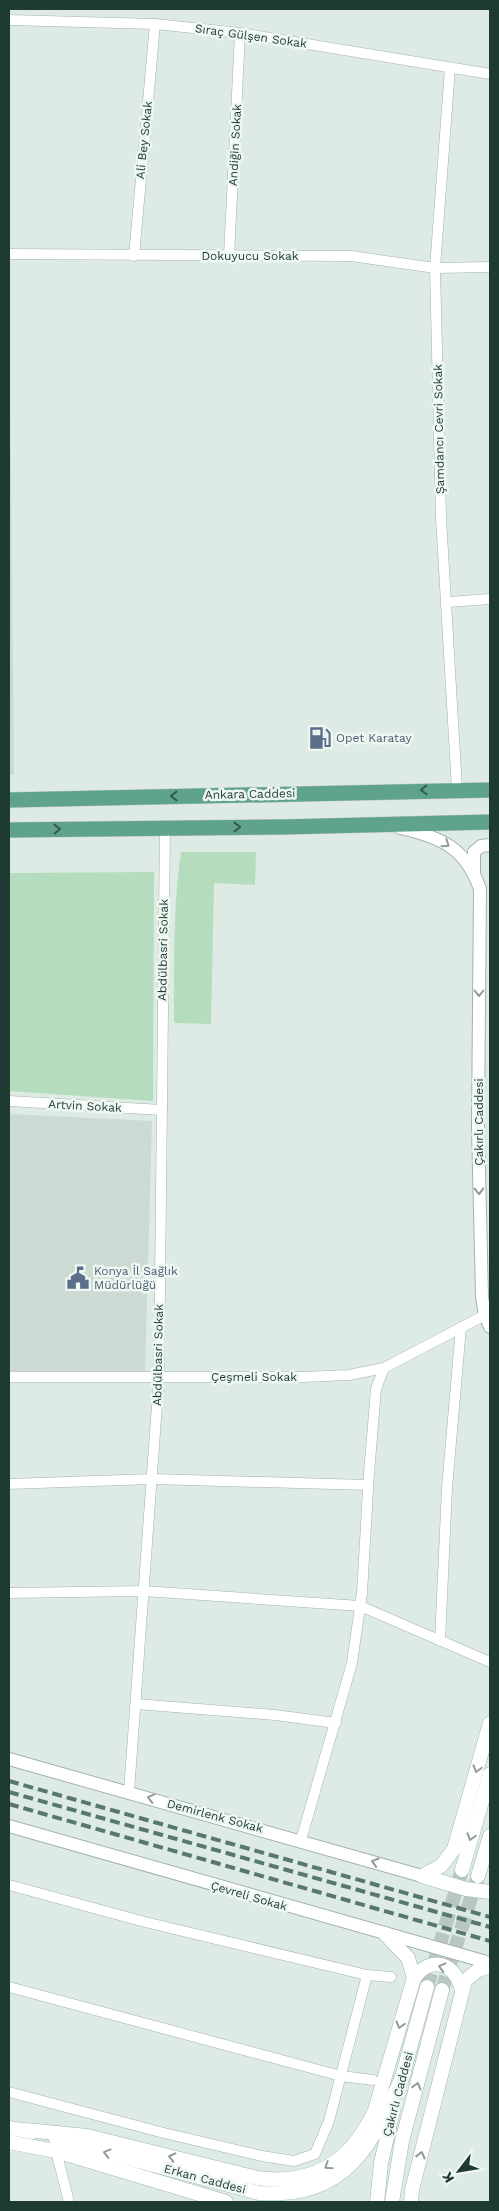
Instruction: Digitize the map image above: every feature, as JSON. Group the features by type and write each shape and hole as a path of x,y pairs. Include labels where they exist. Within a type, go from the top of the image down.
{"main road":[{"name":"Ankara Caddesi","path":"9,800 457,789 490,790"},
{"path":"9,830 490,822"},
{"path":"422,1876 441,1866 454,1849 490,1723"},
{"path":"462,1870 490,1774"},
{"path":"478,1876 490,1836"},
{"path":"422,1876 466,1889 490,1892"},
{"path":"385,1934 408,1958 414,1978"},
{"path":"26,2130 87,2136 257,2178 291,2180 317,2173 343,2155 367,2127 375,2110 414,1978 428,1966 444,1966 457,1976 462,1991"},
{"path":"411,2202 412,2190 462,1991 469,1975 490,1966"},
{"name":"Çakırlı Caddesi","path":"377,2202 381,2163 427,1987"},
{"name":"Çakırlı Caddesi","path":"392,2202 402,2141 442,1990"},
{"name":"Erkan Caddesi","path":"9,2128 26,2130 252,2191 281,2194 302,2192 322,2185 340,2174 357,2159 380,2124 404,2073"},
{"name":"Erkan Caddesi","path":"9,2142 56,2151 226,2202"}],"street":[{"name":"Sıraç Gülşen Sokak","path":"9,20 155,24 240,33 490,74"},
{"name":"Ali Bey Sokak","path":"134,256 155,24"},
{"name":"Andiğin Sokak","path":"229,256 240,33"},
{"name":"Şamdancı Cevri Sokak","path":"450,68 435,268 441,518 448,602 457,789"},
{"name":"Dokuyucu Sokak","path":"9,254 351,256 435,268 490,266"},
{"path":"448,602 490,599"},
{"name":"Çakırlı Caddesi","path":"383,824 427,834 444,841 462,856 474,872 480,889 478,1126 482,1297 485,1315 490,1327"},
{"name":"Abdülbasri Sokak","path":"129,1792 159,1377 165,828"},
{"path":"474,872 474,852 481,846 490,845"},
{"name":"Artvin Sokak","path":"9,1101 162,1110"},
{"name":"Çeşmeli Sokak","path":"9,1378 312,1377 349,1375 384,1368 485,1315"},
{"path":"440,1641 447,1488 462,1327"},
{"path":"301,1840 352,1663 360,1606 376,1389 384,1368"},
{"path":"9,1484 152,1479 368,1485"},
{"path":"9,1593 144,1591 360,1606 490,1662"},
{"path":"136,1704 275,1715 336,1723"},
{"name":"Demirlenk Sokak","path":"9,1759 301,1840 422,1876"},
{"name":"Çevreli Sokak","path":"9,1826 490,1963"},
{"path":"9,1885 145,1922 367,1975 391,1978"},
{"path":"9,2092 164,2133 294,2161 315,2154 329,2121 367,1975"},
{"path":"9,1987 341,2076 373,2080"},
{"path":"56,2151 69,2202"}],"shaded area":[{"path":"9,269 14,775 9,775"},
{"name":"Konya İl Sağlık Müdürlüğü","path":"9,1114 152,1121 145,1371 9,1371"}],"green space":[{"path":"181,852 256,852 255,885 214,883 211,1024 174,1023 175,916"},
{"path":"154,872 153,1101 9,1091 9,873"}],"tunnel":[{"path":"427,1987 462,1870"},
{"path":"442,1990 478,1876"}],"railway":[{"path":"9,1781 490,1917"},
{"path":"9,1792 490,1927"},
{"path":"9,1804 490,1941"}],"place":[{"name":"Opet Karatay","path":"320,738"},
{"name":"Konya İl Sağlık Müdürlüğü","path":"78,1278"}]}
